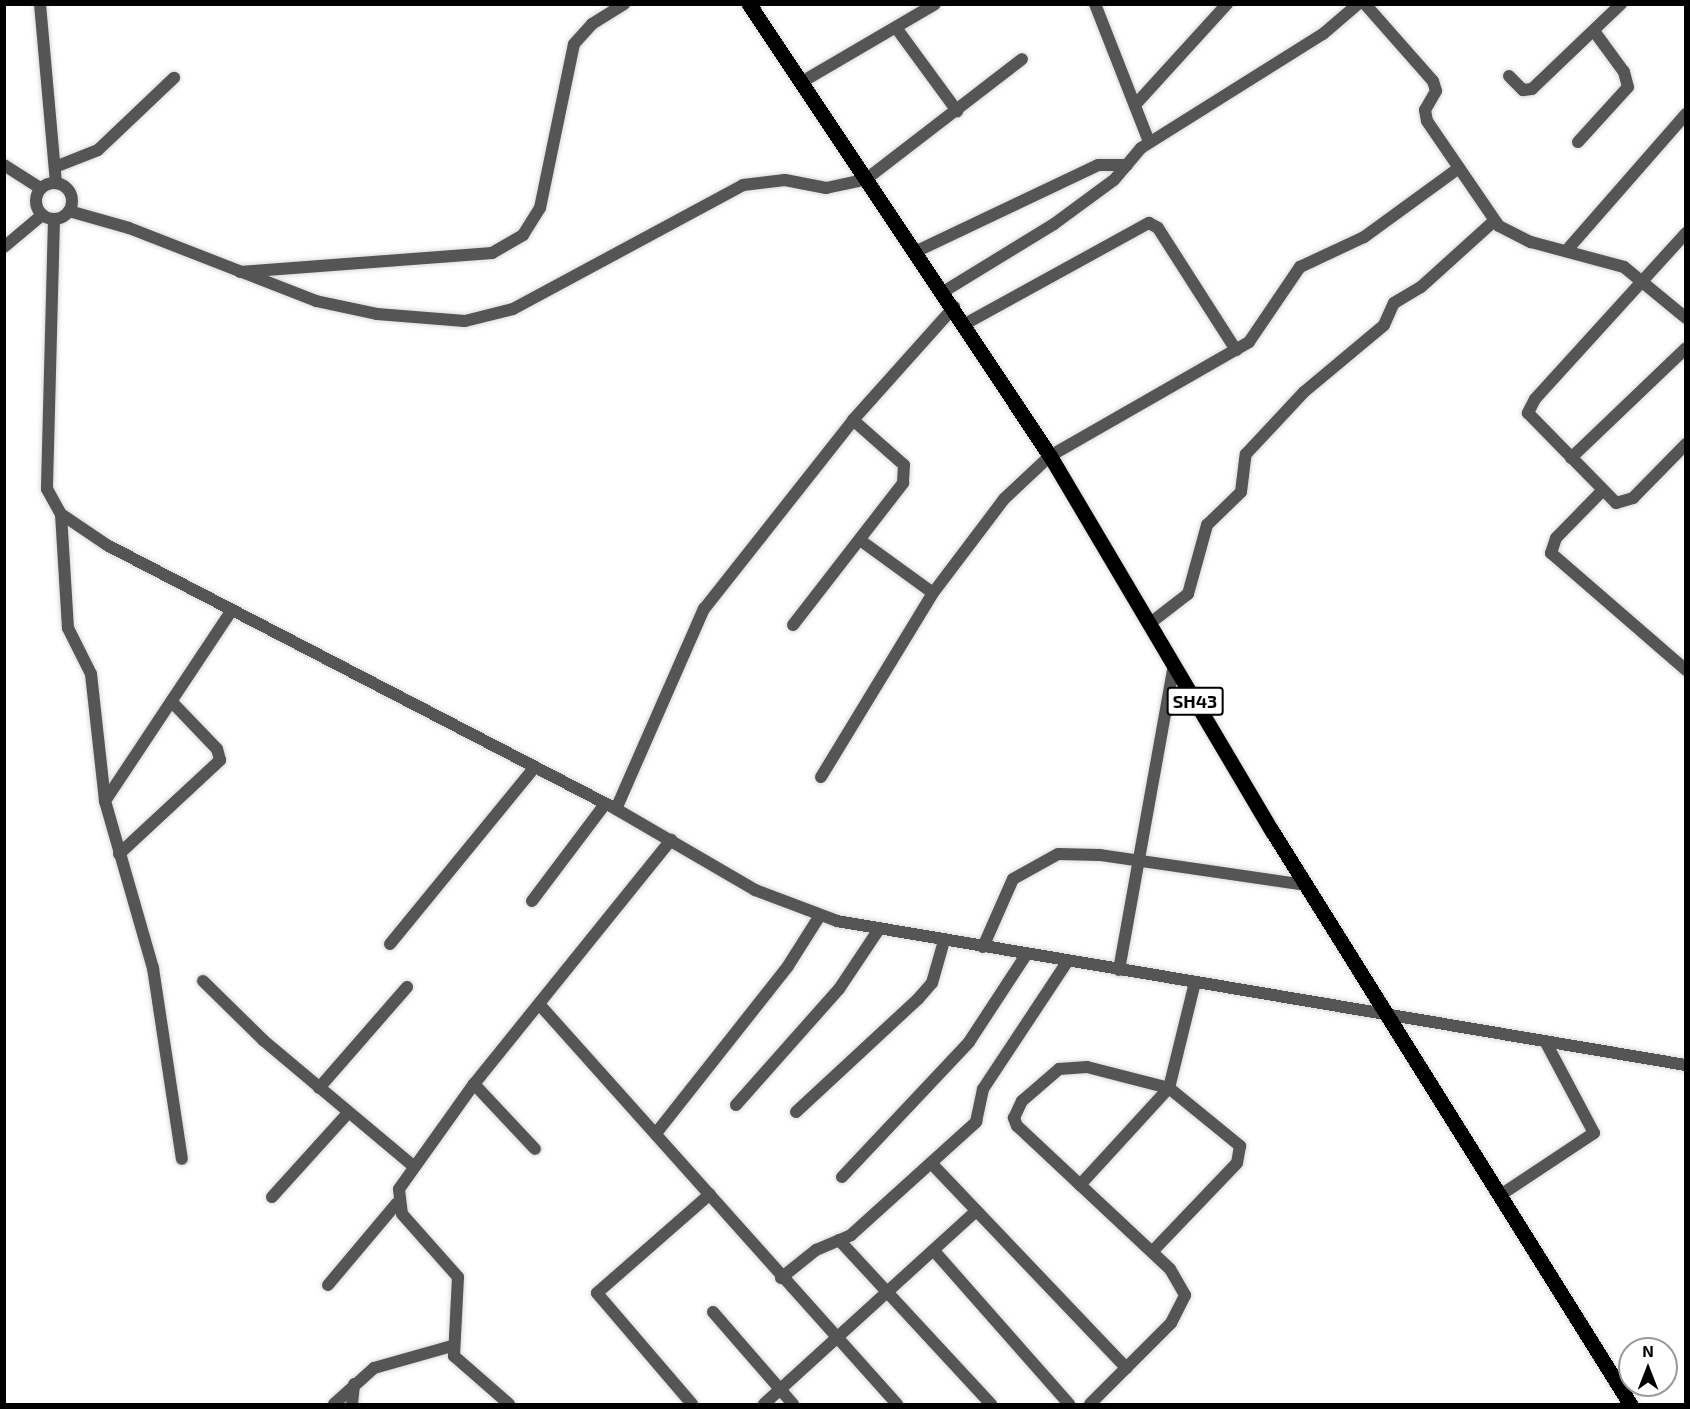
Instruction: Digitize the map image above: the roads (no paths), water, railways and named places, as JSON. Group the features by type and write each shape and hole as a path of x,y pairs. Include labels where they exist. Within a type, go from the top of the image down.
{"main road":[{"name":"SH43","path":"749,4 865,180 954,307 1050,456 1306,885 1630,1404"}],"street":[{"path":"39,4 56,183"},
{"path":"236,272 492,253 523,235 540,208 574,44 592,24 624,4"},
{"path":"800,83 897,29 935,4"},
{"path":"1095,4 1149,142"},
{"path":"1135,105 1227,4"},
{"path":"943,292 1054,224 1127,165 1149,142 1323,34 1358,4"},
{"path":"1365,4 1433,81 1436,91 1425,115 1494,221 1532,242 1624,267 1645,280 1686,318"},
{"path":"1509,76 1523,90 1533,89 1621,4"},
{"path":"897,29 957,111"},
{"path":"1578,142 1628,87 1624,72 1594,31"},
{"path":"4,247 48,217 69,211 129,228 236,272 316,301 377,314 480,320 513,309 743,185 785,180 826,188 865,180 1022,59"},
{"path":"55,167 98,150 174,78"},
{"path":"1567,250 1686,114"},
{"path":"4,165 40,188"},
{"path":"917,252 1098,165 1127,165"},
{"path":"821,777 933,593 981,525 1050,456 1236,350 1260,330 1300,267 1364,237 1459,168"},
{"path":"56,183 40,188 35,199 48,217 47,489 61,514 107,545 611,806 755,890 819,917 983,948 1686,1065"},
{"path":"56,183 70,193 69,211"},
{"path":"1149,624 1188,594 1207,525 1241,492 1246,454 1304,392 1384,325 1394,303 1421,287 1494,221"},
{"path":"965,324 1149,223 1158,228 1236,350"},
{"path":"1686,233 1529,406 1532,421 1603,490 1622,504 1686,444"},
{"path":"532,901 611,806 704,609 853,420 954,307"},
{"path":"1571,458 1686,348"},
{"path":"794,625 860,540 906,473 853,420"},
{"path":"1603,490 1556,538 1551,553 1686,670"},
{"path":"61,514 64,603 68,628 91,674 105,801 159,997 182,1159"},
{"path":"860,540 933,593"},
{"path":"105,801 232,610"},
{"path":"1119,970 1137,860 1174,665"},
{"path":"119,854 220,760 217,748 171,701"},
{"path":"390,944 535,767"},
{"path":"328,1285 397,1203 412,1165 474,1084 671,840"},
{"path":"983,948 1005,891 1026,869 1058,855 1137,860 1306,885"},
{"path":"657,1132 788,966 819,917"},
{"path":"736,1105 839,989 879,929"},
{"path":"796,1112 918,999 932,983 944,940"},
{"path":"842,1177 969,1042 1026,955"},
{"path":"781,1278 816,1250 839,1240 932,1164 976,1122 983,1089 1067,962"},
{"path":"203,981 319,1088 412,1165"},
{"path":"1080,1185 1169,1088 1195,982"},
{"path":"319,1088 408,987"},
{"path":"539,1004 657,1132 781,1278 897,1404"},
{"path":"1499,1196 1594,1132 1545,1041"},
{"path":"1090,1404 1170,1323 1185,1295 1183,1283 1017,1126 1014,1118 1022,1101 1068,1065 1169,1088 1234,1140 1240,1155 1152,1252"},
{"path":"474,1084 535,1149"},
{"path":"272,1197 348,1113"},
{"path":"932,1164 1126,1368"},
{"path":"692,1404 597,1293 710,1194"},
{"path":"397,1203 458,1277 452,1346 458,1362 509,1404"},
{"path":"764,1404 890,1294 976,1211"},
{"path":"839,1240 991,1404"},
{"path":"935,1252 1069,1404"},
{"path":"713,1312 793,1404"},
{"path":"334,1404 374,1368 452,1346"},
{"path":"352,1404 354,1384"}]}
